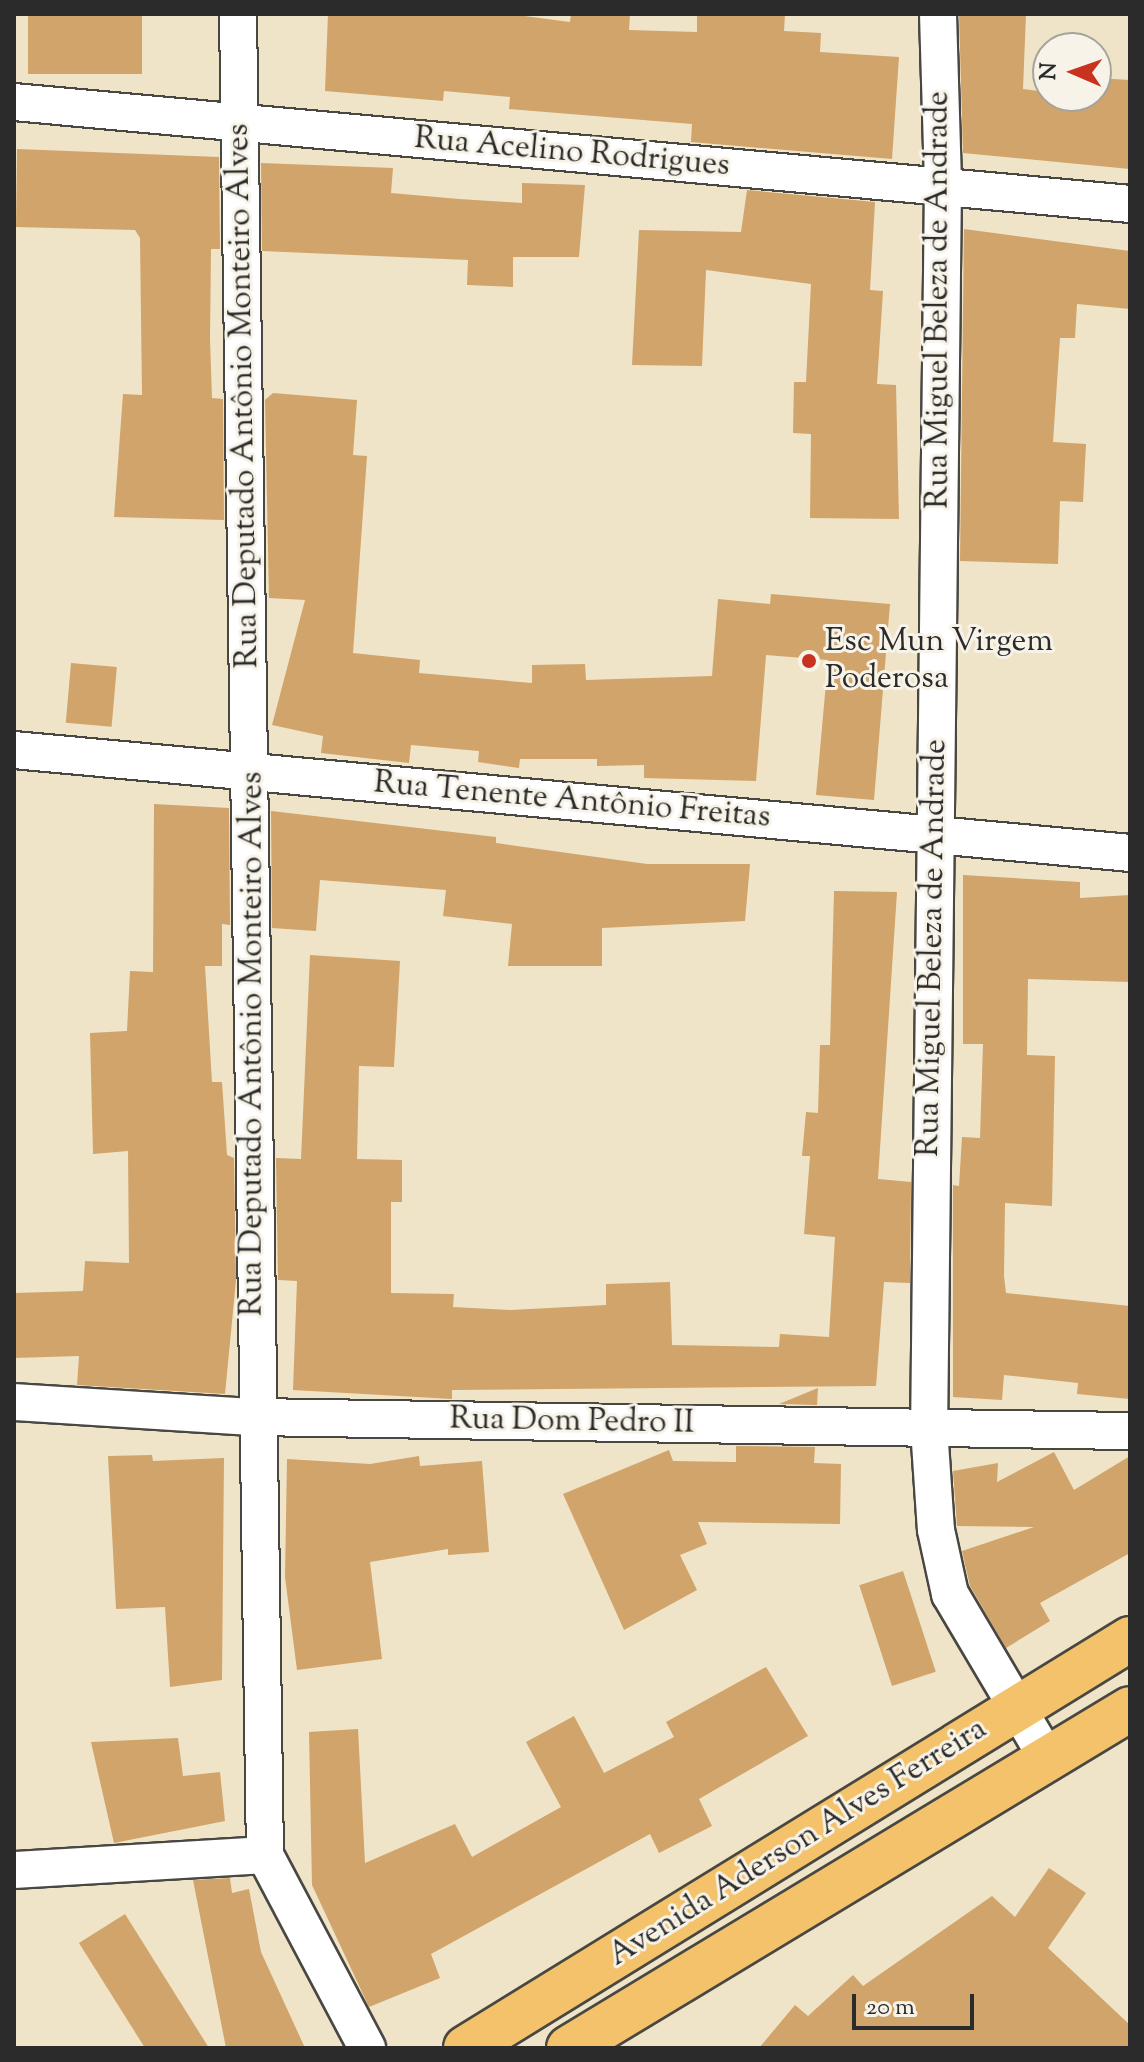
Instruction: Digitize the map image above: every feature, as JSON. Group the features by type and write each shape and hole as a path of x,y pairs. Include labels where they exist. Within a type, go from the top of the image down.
{"main road":[{"name":"Avenida Aderson Alves Ferreira","path":"466,2048 1130,1639"},
{"name":"Avenida Aderson Alves Ferreira","path":"594,2041 1130,1709"}],"street":[{"name":"Rua Deputado Antônio Monteiro Alves","path":"238,14 252,771 254,1417 265,1855 367,2048"},
{"name":"Rua Miguel Beleza de Andrade","path":"938,14 943,183 929,1428 936,1530 950,1594 1047,1758"},
{"name":"Rua Acelino Rodrigues","path":"14,102 238,125 943,183 1130,204"},
{"name":"Rua Tenente Antônio Freitas","path":"14,750 1130,853"},
{"name":"Rua Dom Pedro II","path":"14,1402 254,1417 1130,1431"},
{"path":"14,1870 265,1855"}],"building":[{"path":"28,14 142,14 142,74 28,74"},
{"path":"328,14 509,14 570,22 571,14 630,14 629,30 697,32 697,14 785,14 784,31 821,33 820,52 899,57 892,159 691,142 692,124 509,109 510,97 444,91 443,101 325,91"},
{"path":"959,14 1026,14 1023,89 1032,90 1032,112 1112,112 1112,79 1130,80 1130,169 963,153"},
{"path":"17,149 219,157 220,249 211,249 210,339 212,398 223,399 224,520 114,517 123,394 142,395 140,238 135,230 16,227"},
{"path":"261,163 393,168 391,193 459,199 522,203 522,183 585,185 579,257 513,257 513,287 467,285 468,260 262,251"},
{"path":"747,190 875,202 870,290 883,291 877,384 896,385 899,519 810,518 811,434 793,433 794,382 806,382 811,284 706,270 702,366 632,365 639,230 741,232"},
{"path":"964,229 1130,251 1130,309 1077,304 1075,338 1060,338 1053,442 1086,444 1083,502 1060,501 1058,564 960,561"},
{"path":"273,393 357,400 353,455 367,456 353,653 420,660 419,673 532,683 532,665 585,664 586,680 712,676 718,599 770,604 771,594 890,604 874,800 816,795 828,660 766,655 756,781 644,778 644,765 597,766 597,759 520,759 519,768 478,762 479,751 411,745 409,763 321,753 323,736 272,725 305,600 269,598 265,400"},
{"path":"71,663 117,667 112,727 66,723"},
{"path":"154,804 229,808 230,925 222,924 222,966 205,966 212,1082 222,1082 227,1155 234,1158 236,1280 225,1394 77,1385 79,1356 14,1358 14,1293 83,1291 85,1261 129,1263 128,1151 93,1154 90,1033 127,1031 130,971 153,972"},
{"path":"271,811 496,837 496,843 647,864 750,864 745,921 602,928 602,966 508,966 512,924 443,916 446,890 320,880 316,931 272,928"},
{"path":"963,875 1080,882 1080,898 1130,895 1130,982 1028,979 1027,1055 1055,1056 1052,1206 1005,1203 1004,1276 1006,1293 1130,1306 1130,1399 1077,1394 1078,1383 1004,1375 1002,1400 953,1397 953,1185 959,1186 962,1137 980,1138 983,1044 963,1044"},
{"path":"834,891 897,892 878,1179 911,1182 910,1283 884,1282 876,1386 452,1390 452,1399 293,1390 297,1281 278,1280 276,1158 301,1159 310,955 400,961 394,1067 359,1066 357,1159 402,1160 402,1202 391,1202 391,1293 454,1294 453,1307 511,1310 606,1305 606,1284 670,1282 672,1345 779,1347 780,1334 829,1337 835,1237 804,1234 810,1156 802,1156 806,1112 818,1113 820,1045 830,1045"},
{"path":"818,1388 817,1405 779,1404"},
{"path":"736,1446 815,1447 814,1463 841,1464 840,1524 698,1522 707,1544 680,1555 697,1590 624,1630 563,1494 669,1450 673,1461 736,1462"},
{"path":"1054,1452 1074,1490 1130,1456 1130,1553 1040,1603 1050,1621 1006,1648 970,1586 962,1551 1034,1527 957,1526 953,1471 998,1463 997,1482"},
{"path":"152,1455 153,1461 224,1458 222,1680 170,1687 165,1607 116,1609 108,1456"},
{"path":"419,1456 420,1466 482,1461 489,1552 448,1555 448,1549 370,1562 382,1659 297,1670 285,1577 287,1459 370,1464"},
{"path":"903,1571 936,1672 892,1686 859,1585"},
{"path":"766,1667 808,1736 699,1799 712,1826 659,1853 650,1834 431,1954 440,1978 369,2007 312,1885 309,1732 358,1729 365,1863 455,1824 472,1857 561,1807 526,1742 574,1716 604,1773 674,1737 666,1722"},
{"path":"178,1738 183,1776 220,1772 225,1821 114,1843 91,1742"},
{"path":"1049,1868 1086,1893 1048,1948 1130,2025 1130,2048 759,2048 795,2005 808,2016 853,1975 863,1986 992,1896 1015,1917"},
{"path":"230,1878 232,1893 249,1889 261,1952 305,2048 226,2048 193,1880"},
{"path":"125,1914 209,2048 145,2048 79,1943"}],"place":[{"name":"Esc Mun Virgem Poderosa","path":"809,661"}]}
